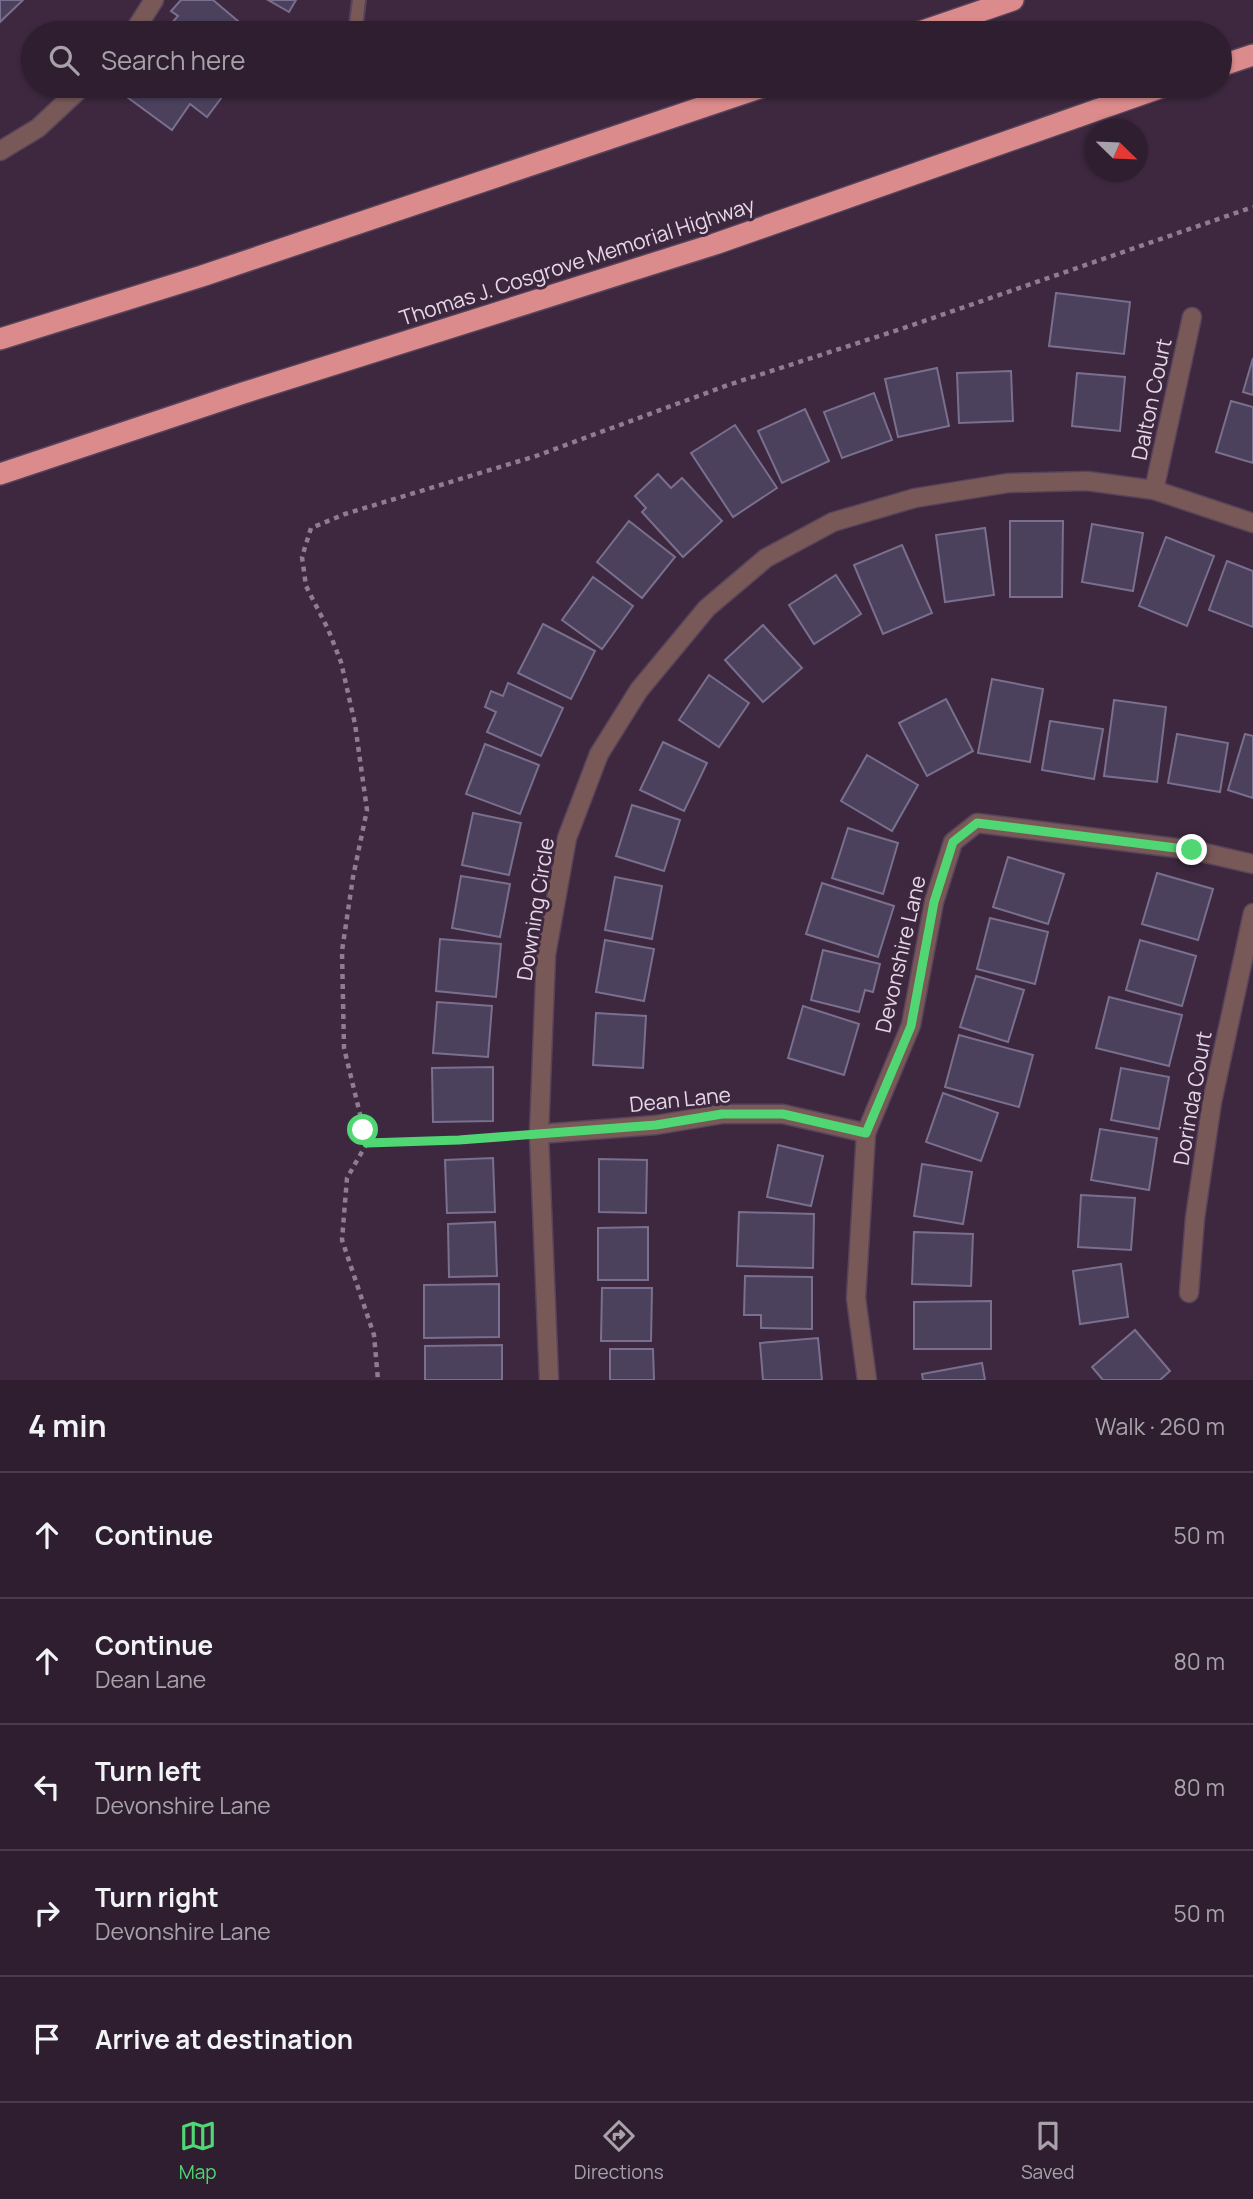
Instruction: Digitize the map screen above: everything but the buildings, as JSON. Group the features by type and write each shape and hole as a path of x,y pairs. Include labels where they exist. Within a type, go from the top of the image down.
{"highway":[{"path":"952,21 1013,0"},
{"path":"1232,62 1253,55"},
{"path":"0,339 202,276 729,98"},
{"name":"Thomas J. Cosgrove Memorial Highway","path":"0,474 243,393 715,243 1132,98"}],"street":[{"path":"141,21 154,0"},
{"path":"0,151 38,128 70,98"},
{"name":"Dalton Court","path":"1154,489 1192,317"},
{"name":"Downing Circle","path":"549,1380 539,1134 546,955 567,838 599,754 639,690 706,608 766,558 833,522 915,498 1008,483 1087,481 1154,489 1253,523"},
{"name":"Devonshire Lane","path":"867,1380 856,1298 866,1133 911,1026 934,902 953,842 977,823 1192,850 1253,864"},
{"name":"Dorinda Court","path":"1189,1293 1195,1218 1212,1102 1253,913"},
{"name":"Dean Lane","path":"539,1134 656,1125 722,1114 783,1114 866,1133"}],"lane":[{"path":"356,21 359,0"}],"path":[{"path":"378,1380 374,1335 342,1240 347,1178 367,1143 344,1048 342,951 367,810 355,724 341,662 306,586 302,557 311,528 345,514 536,456 728,385 901,330 1253,207"},
{"path":"367,1143 539,1134"}],"route":[{"path":"363,1130 367,1143 459,1140 656,1125 722,1114 783,1114 866,1133 911,1026 934,902 953,842 977,823 1192,850"}]}
